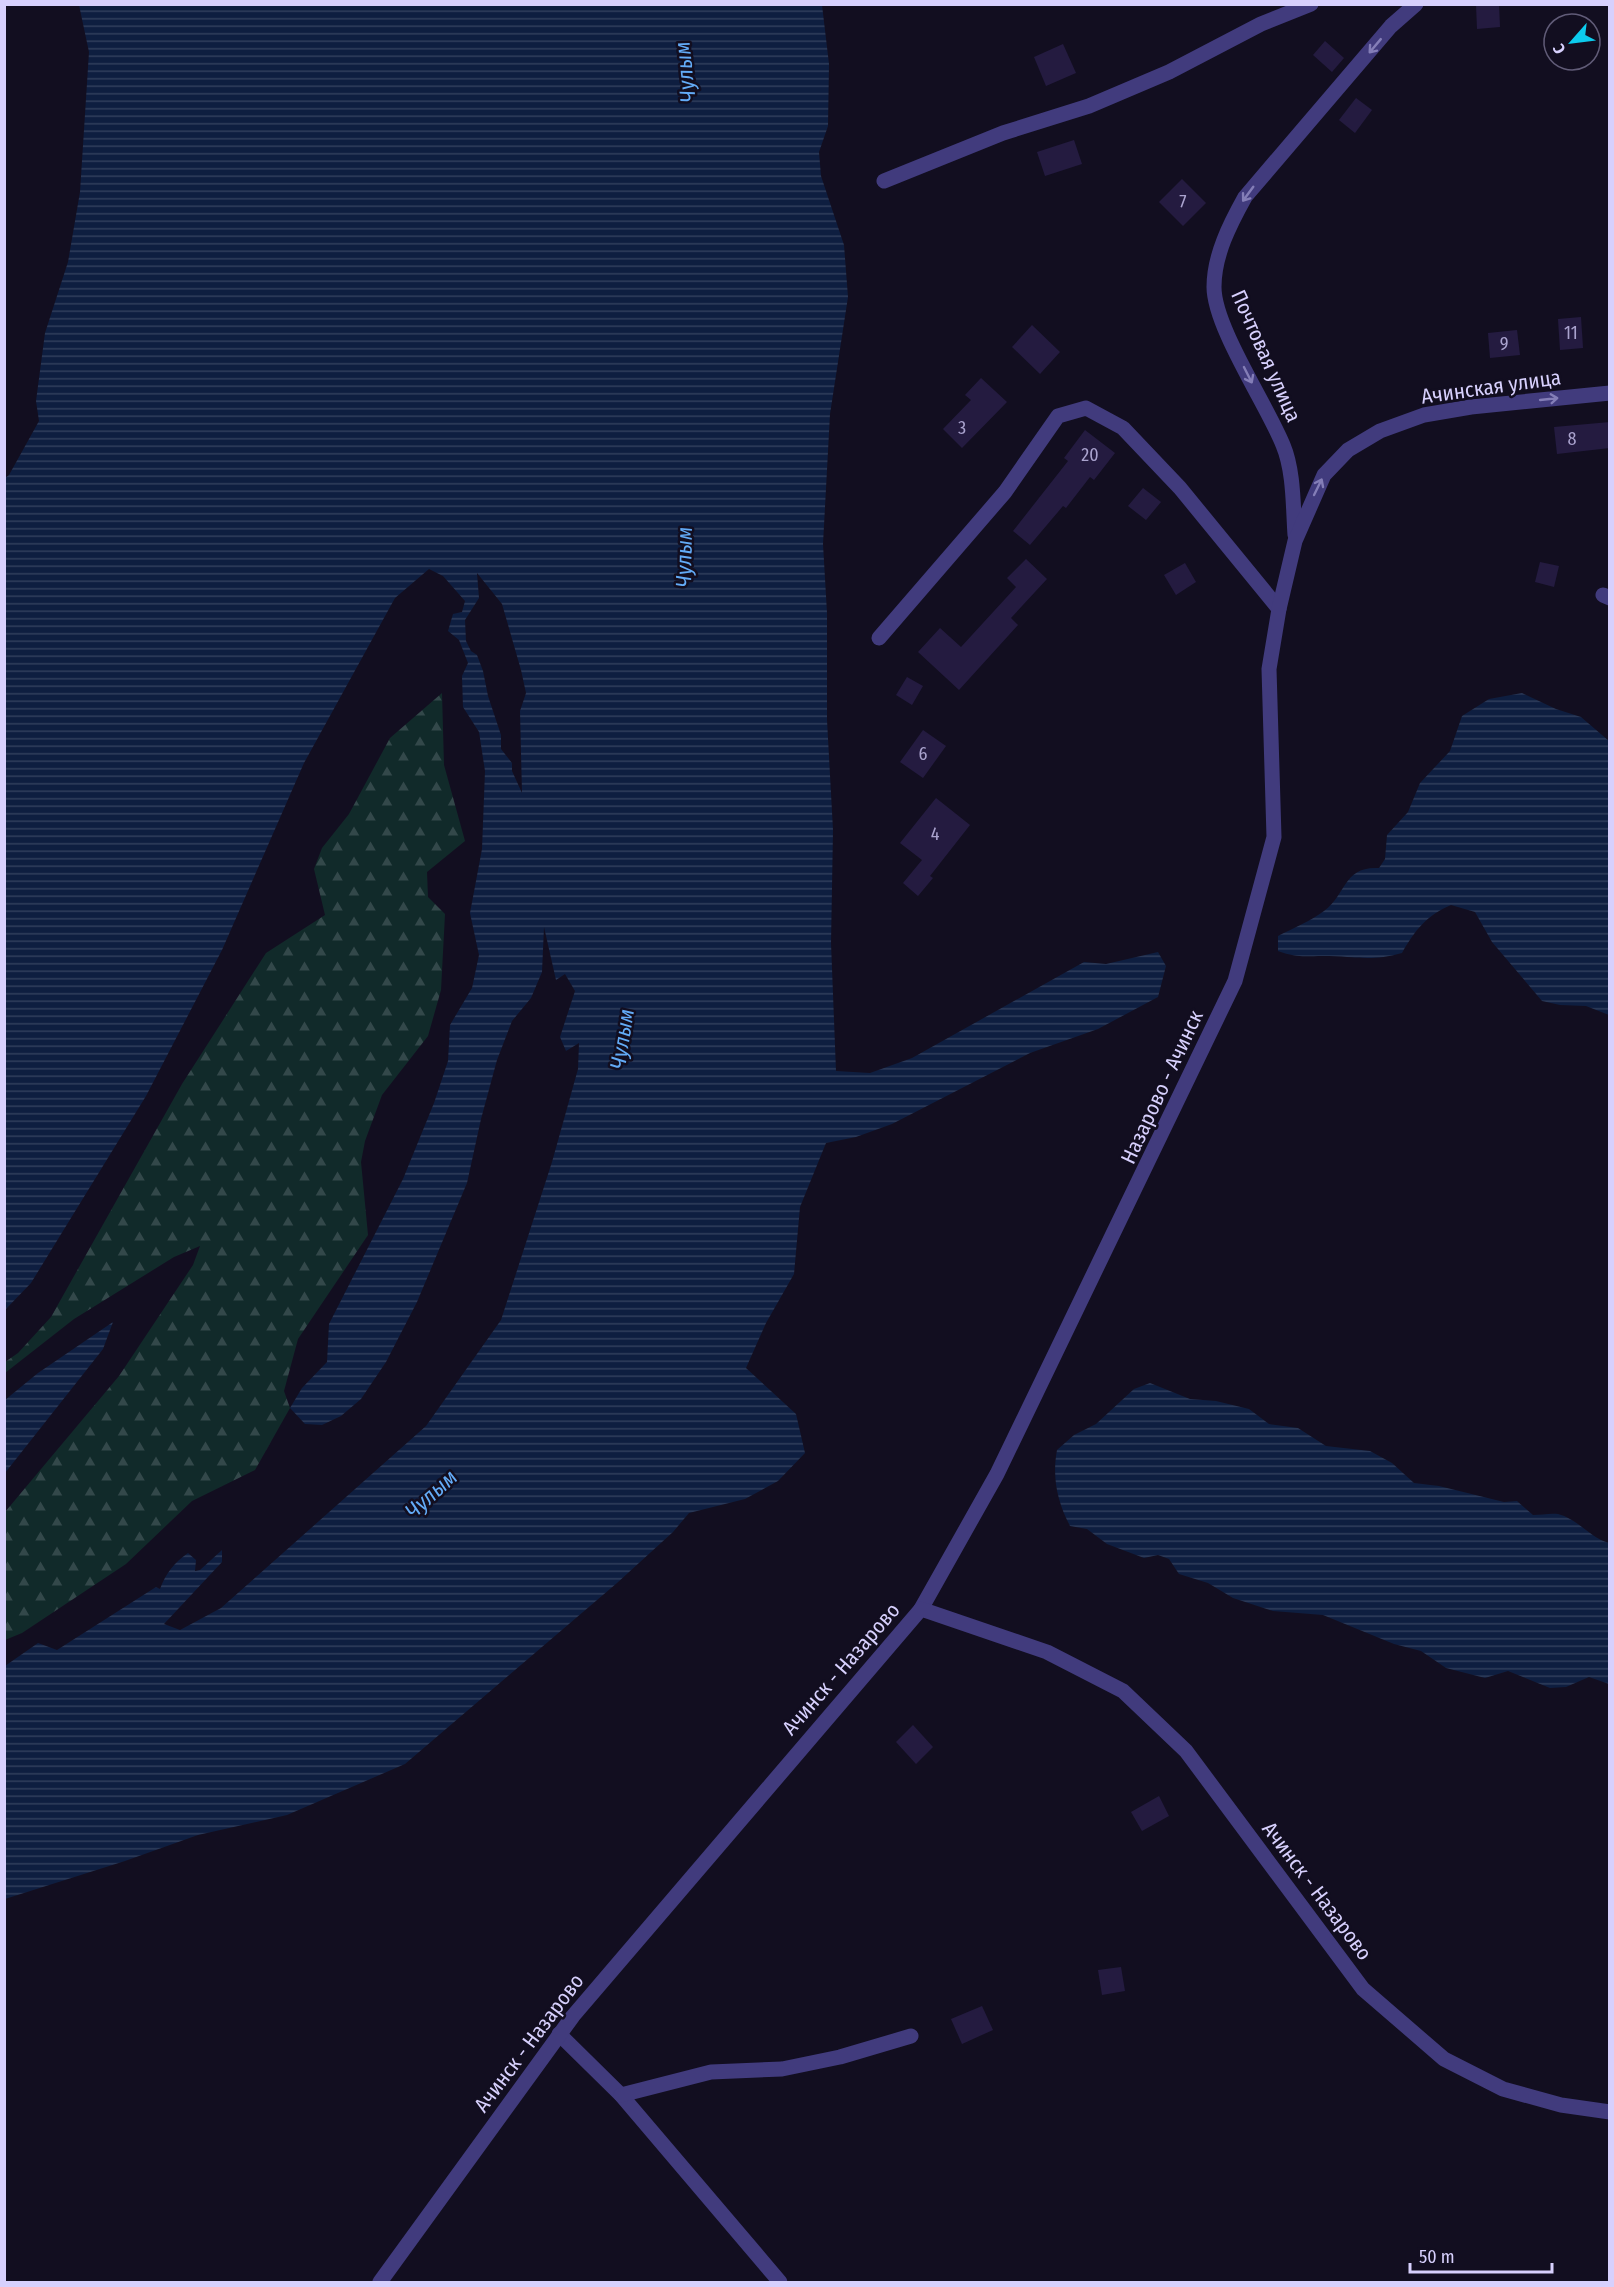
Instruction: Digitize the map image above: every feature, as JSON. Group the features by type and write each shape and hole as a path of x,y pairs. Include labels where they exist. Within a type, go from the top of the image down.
{"street":[{"path":"884,181 1003,133 1089,106 1168,72 1261,24 1311,4"},
{"name":"Почтовая улица","path":"1295,541 1285,448 1236,349 1214,290 1220,255 1230,225 1245,197 1391,26 1416,4"},
{"name":"Ачинская улица","path":"1295,541 1324,475 1348,450 1380,431 1424,415 1471,406 1610,393"},
{"path":"879,638 1005,492 1058,416 1086,408 1123,428 1180,488 1279,609"},
{"name":"Назарово - Ачинск","path":"921,1608 997,1474 1235,981 1274,837 1269,669 1279,609 1295,541"},
{"name":"Ачинск - Назарово","path":"380,2283 559,2034 921,1608 1047,1652 1123,1691 1186,1751 1363,1989 1444,2060 1503,2089 1561,2105 1610,2112"},
{"path":"559,2034 621,2095 780,2283"},
{"path":"621,2095 711,2072 782,2069 840,2057 911,2036"}],"green space":[{"path":"442,693 444,765 465,841 427,872 428,897 445,914 441,990 428,1036 382,1095 365,1141 361,1162 368,1235 298,1339 284,1391 290,1408 255,1470 192,1501 126,1564 22,1633 5,1640 5,1512 119,1376 193,1265 200,1246 174,1257 74,1319 5,1373 5,1362 18,1353 51,1317 182,1084 266,953 325,915 314,869 322,848 349,814 390,738"}],"water":[{"name":"Чулым","path":"79,5 822,5 829,64 828,126 819,152 821,176 844,245 848,297 830,414 823,544 827,613 827,720 833,830 831,943 836,1071 870,1073 912,1058 1084,962 1106,964 1158,952 1166,966 1158,997 1098,1029 1030,1053 892,1124 856,1137 826,1143 800,1207 794,1274 766,1323 746,1368 796,1414 805,1453 778,1481 745,1499 689,1513 673,1532 617,1583 405,1764 287,1815 198,1835 5,1899 5,1666 38,1643 57,1650 156,1587 160,1589 171,1569 188,1553 196,1560 195,1571 200,1570 222,1550 222,1562 164,1624 180,1630 221,1608 426,1426 501,1320 552,1162 578,1069 579,1043 566,1051 560,1037 575,991 565,974 556,980 544,927 542,972 531,998 512,1021 497,1060 467,1183 417,1302 386,1362 361,1399 341,1416 322,1425 305,1424 290,1408 302,1388 327,1362 329,1324 403,1179 434,1103 448,1061 450,1025 472,988 479,955 470,913 482,849 485,771 479,732 463,707 462,676 468,663 459,640 448,631 453,614 462,612 465,601 443,576 429,569 395,598 304,763 222,950 146,1096 31,1283 5,1310 5,478 9,475 39,421 36,401 45,333 68,262 80,192 89,52","holes":["477,573 502,604 526,693 520,711 522,793 512,771 512,763 501,749 501,735 488,696 483,671 477,655 471,651 466,641 465,620 479,598"]},
{"path":"1522,693 1556,709 1581,717 1609,741 1609,1015 1586,1006 1560,1005 1542,1001 1492,942 1475,912 1451,905 1435,913 1422,924 1402,953 1391,956 1362,958 1300,956 1278,951 1278,936 1324,911 1358,871 1379,868 1385,859 1387,835 1408,812 1420,783 1450,751 1462,716 1489,699"},
{"path":"113,1322 103,1349 5,1473 5,1400 38,1373"},
{"path":"1150,1383 1190,1399 1216,1401 1249,1409 1269,1424 1298,1428 1326,1446 1370,1451 1392,1463 1414,1483 1439,1486 1504,1502 1517,1501 1533,1515 1565,1516 1602,1541 1609,1543 1609,1684 1589,1677 1566,1687 1550,1688 1508,1671 1485,1678 1446,1668 1421,1651 1394,1644 1323,1615 1273,1611 1233,1598 1208,1583 1179,1574 1169,1559 1158,1555 1144,1558 1107,1544 1087,1529 1070,1526 1057,1489 1055,1470 1057,1450 1074,1435 1096,1424 1134,1389"}],"building":[{"path":"1476,4 1499,4 1500,27 1477,29"},
{"path":"1325,41 1344,58 1332,72 1313,55"},
{"path":"1063,44 1076,73 1046,86 1034,57"},
{"path":"1356,98 1372,110 1355,133 1339,120"},
{"path":"1074,140 1082,164 1045,176 1037,152"},
{"path":"1182,179 1206,203 1183,226 1159,202"},
{"path":"1581,317 1583,348 1560,350 1558,319"},
{"path":"1032,325 1060,352 1040,374 1012,347"},
{"path":"1517,330 1520,355 1490,358 1488,333"},
{"path":"981,378 1007,402 962,448 943,429 971,400 965,395"},
{"path":"1610,422 1610,448 1557,454 1554,427"},
{"path":"1085,430 1115,453 1094,480 1090,477 1066,508 1063,506 1030,545 1013,531 1068,461 1064,458"},
{"path":"1143,488 1161,502 1146,520 1128,506"},
{"path":"1026,559 1047,579 1011,618 1018,625 959,690 918,652 940,628 961,647 1016,587 1007,578"},
{"path":"1540,562 1559,566 1554,587 1535,582"},
{"path":"1185,563 1196,582 1176,595 1164,575"},
{"path":"907,677 923,686 912,705 896,695"},
{"path":"923,730 946,746 923,778 900,762"},
{"path":"936,798 970,825 930,876 933,878 918,896 903,883 922,860 900,843"},
{"path":"913,1725 933,1747 916,1764 896,1742"},
{"path":"1159,1796 1169,1816 1142,1831 1131,1812"},
{"path":"1121,1967 1125,1991 1102,1995 1098,1970"},
{"path":"982,2006 993,2030 962,2044 951,2019"}]}
